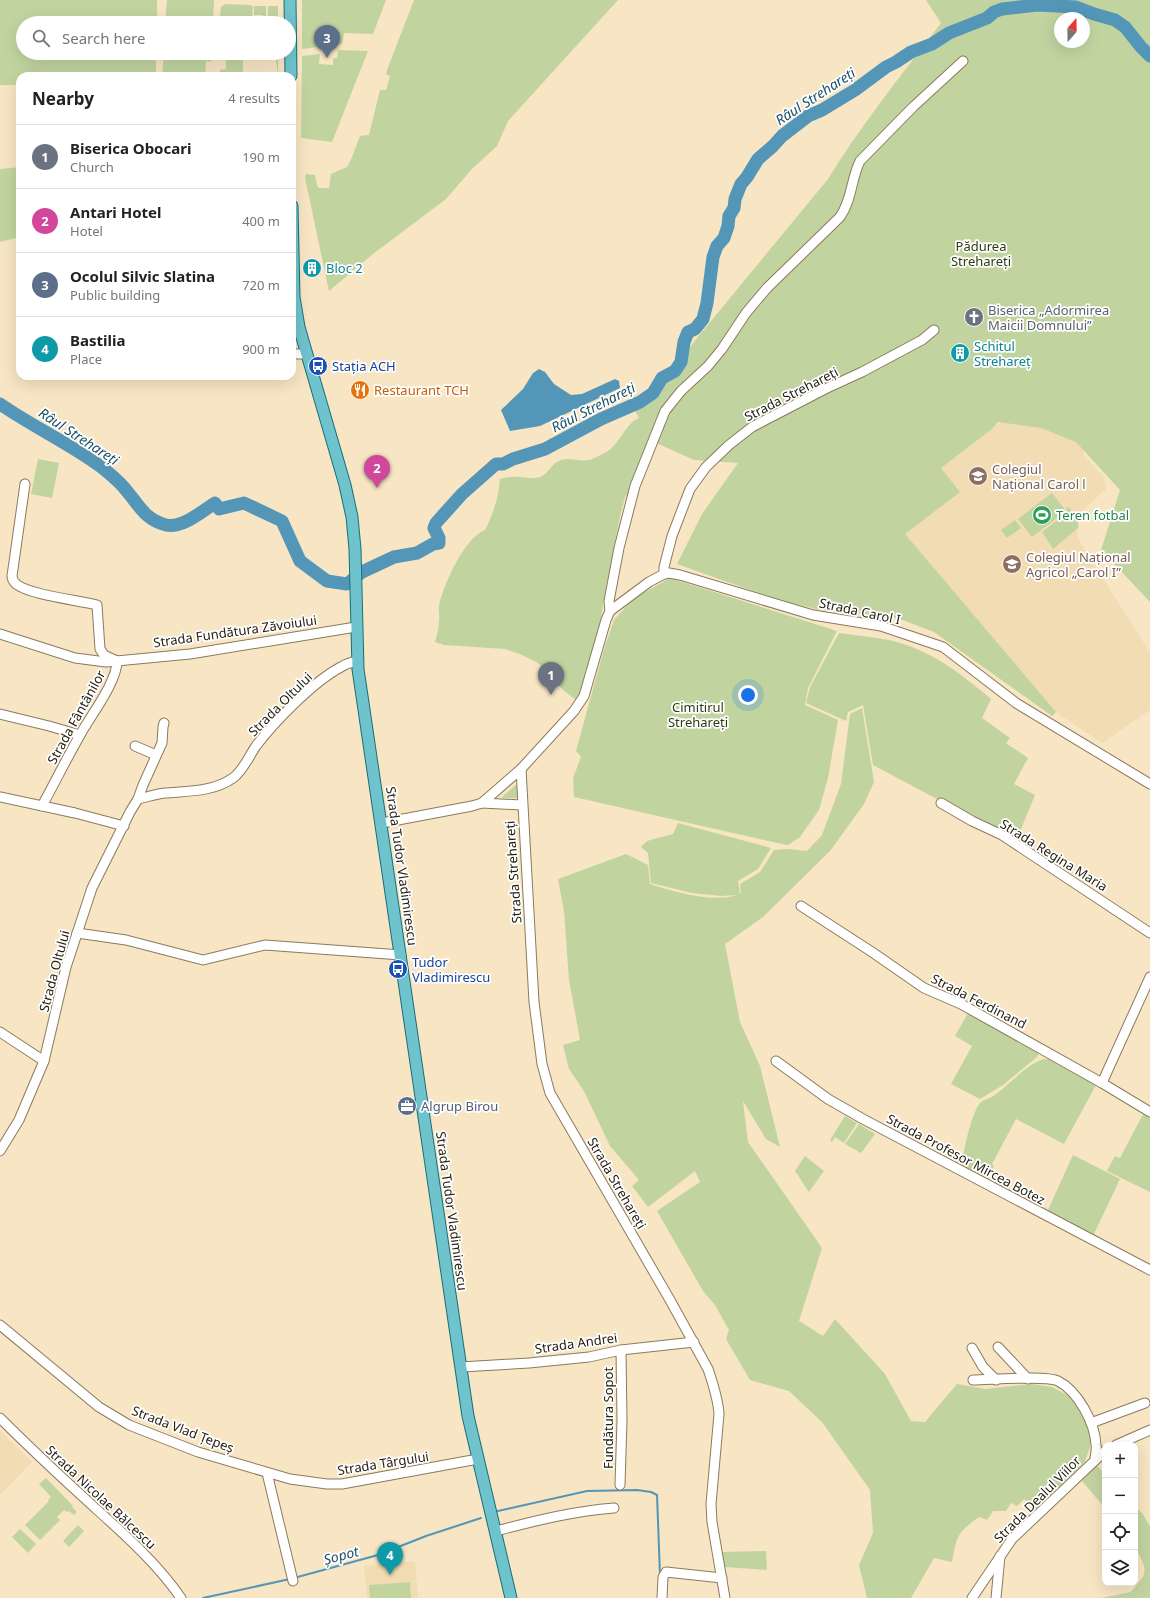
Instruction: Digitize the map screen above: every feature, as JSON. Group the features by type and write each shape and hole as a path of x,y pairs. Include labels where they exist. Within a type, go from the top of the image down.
{"main road":[{"path":"290,0 290,16"},
{"path":"291,60 291,72"},
{"name":"Strada Tudor Vladimirescu","path":"296,309 299,327 345,485 352,517 355,549 358,661 468,1416 511,1598"}],"street":[{"path":"610,611 609,601 619,548 635,486 665,411 681,391 708,366 722,349 746,313 767,288 840,217 846,207 855,171 860,161 963,61"},
{"name":"Strada Strehareți","path":"664,574 664,567 672,536 690,489 706,467 720,454 752,427 876,365 922,340 934,330"},
{"path":"296,354 307,354"},
{"path":"25,484 12,569 13,581 34,592 97,605 100,649 104,655 117,660"},
{"name":"Strada Carol I","path":"664,574 669,573 680,575 813,615 881,626 944,646 1016,703 1150,784"},
{"path":"482,803 521,769 574,711 584,696 610,611 649,582 664,574"},
{"name":"Strada Fundătura Zăvoiului","path":"117,660 190,654 356,628"},
{"name":"Strada Fântânilor","path":"0,634 75,658 94,661 117,660 116,672 110,684 80,735 42,806"},
{"name":"Strada Oltului","path":"138,799 164,793 193,791 208,788 233,778 238,774 270,729 310,689 338,668 358,661"},
{"path":"0,714 80,735"},
{"name":"Strada Oltului","path":"0,1151 19,1120 44,1061 66,967 76,933 92,888 138,799 162,743 164,723"},
{"path":"135,746 156,755"},
{"name":"Strada Strehareți","path":"521,769 535,1008 542,1064 550,1093 694,1342 708,1369 718,1403 718,1429 711,1504 712,1522 726,1598"},
{"path":"0,797 124,826"},
{"path":"382,824 482,803 522,805"},
{"name":"Strada Regina Maria","path":"941,803 972,821 1002,835 1150,933"},
{"name":"Strada Ferdinand","path":"801,906 924,988 961,1004 1102,1083 1150,1112"},
{"path":"76,933 126,940 203,960 264,945 401,955"},
{"path":"1102,1083 1150,977"},
{"path":"0,1032 44,1061"},
{"name":"Strada Profesor Mircea Botez","path":"776,1061 828,1098 863,1119 1150,1270"},
{"name":"Strada Vlad Țepeș","path":"0,1325 99,1407 129,1425 198,1452 267,1473"},
{"name":"Strada Andrei","path":"461,1367 529,1363 589,1357 621,1350 694,1342"},
{"path":"998,1347 1028,1379"},
{"path":"972,1348 983,1367 996,1380"},
{"name":"Fundătura Sopot","path":"620,1485 622,1420 621,1350"},
{"name":"Strada Dealul Viilor","path":"972,1380 1039,1378 1057,1381 1069,1390 1081,1403 1091,1423 1096,1445 1095,1460"},
{"path":"1091,1423 1145,1403"},
{"name":"Strada Nicolae Bălcescu","path":"0,1418 124,1534 167,1579 180,1598"},
{"path":"1123,1442 1150,1430"},
{"name":"Strada Dealul Viilor","path":"972,1598 1012,1539 1102,1454"},
{"name":"Strada Târgului","path":"267,1473 301,1482 342,1484 478,1459"},
{"path":"267,1473 293,1581"},
{"path":"495,1532 556,1516 587,1510 614,1508"},
{"path":"996,1598 1000,1555"},
{"path":"662,1598 663,1577 666,1572 722,1578"}],"shaded area":[{"name":"Colegiul Național Agricol „Carol I”","path":"1089,354 1090,425 1083,455 1104,477 1106,489 1074,518 1079,540 1150,653 1150,710 1102,743 1056,712 904,534 959,492 941,468"},
{"path":"0,1431 32,1462 0,1495"},
{"path":"415,1561 418,1598 367,1598 364,1566"}],"green space":[{"path":"0,0 157,0 157,16 16,16 16,60 156,60 156,72 16,72 16,85 0,85"},
{"path":"167,0 214,0 213,16 166,16"},
{"path":"302,0 386,0 373,34 344,33 342,44 302,49"},
{"path":"414,0 618,0 508,121 497,146 472,169 446,199 373,254 329,291 305,178 306,174 315,175 317,186 319,188 329,188 331,174 347,167 360,136 369,135 380,90 386,90 390,76 386,74 387,70"},
{"name":"Pădurea Strehareți","path":"926,0 1150,0 1150,602 1101,550 1120,490 1076,442 1041,428 998,422 992,429 941,468 960,492 905,534 1056,712 1052,716 934,632 897,618 821,610 781,601 677,564 702,514 738,463 694,460 652,441 635,486 625,497 607,582 594,659 580,703 563,690 538,663 520,654 505,649 444,645 435,642 439,626 439,605 445,586 456,563 470,542 485,530 495,505 500,479 511,477 540,477 546,474 558,461 568,459 585,460 596,458 612,448 626,429 639,418 632,405 668,376 697,338 828,179 868,119 941,23"},
{"path":"225,4 251,5 253,7 252,16 220,16 221,7"},
{"path":"254,6 266,6 266,16 254,15"},
{"path":"268,6 278,6 278,16 268,16"},
{"path":"338,50 368,51 332,142 301,138 302,56 320,54 319,64 333,65 333,58 337,58"},
{"path":"163,60 211,60 211,62 206,61 205,72 162,72"},
{"path":"226,60 243,60 243,72 220,72 220,70 226,69"},
{"path":"276,60 278,60 278,72"},
{"path":"16,167 16,238 0,242 0,169"},
{"path":"38,459 59,463 52,498 31,494"},
{"name":"Teren fotbal","path":"1052,493 1066,511 1032,537 1018,519"},
{"path":"1068,507 1077,519 1078,528 1053,549 1042,532 1068,512 1066,508"},
{"path":"1015,520 1021,528 1007,538 1001,530"},
{"name":"Cimitirul Strehareți","path":"670,578 837,631 808,688 805,705 838,720 828,778 819,810 800,837 788,845 574,797 573,778 581,757 576,751 604,649 614,620 633,599"},
{"path":"839,633 890,640 910,646 947,665 970,681 991,699 982,718 1010,738 1006,743 1028,758 1014,784 1035,795 1016,841 873,765 863,705 848,712 846,721 806,703 810,687"},
{"path":"862,708 874,782 864,804 830,851 763,917 725,944 740,1022 760,1066 780,1147 766,1139 743,1101 748,1142 822,1248 799,1321 823,1336 835,1319 885,1374 911,1421 925,1422 957,1384 985,1389 1032,1384 1052,1387 1069,1396 1080,1408 1086,1422 1091,1443 1085,1462 1036,1509 1024,1499 1017,1506 1011,1503 1006,1511 993,1511 987,1520 979,1517 966,1527 959,1535 957,1540 952,1562 934,1558 911,1598 867,1598 859,1565 873,1533 870,1490 822,1422 789,1391 750,1380 726,1339 729,1330 715,1305 703,1291 657,1211 700,1182 695,1171 648,1207 632,1186 639,1180 610,1146 584,1091 569,1069 563,1045 580,1040 569,980 564,911 558,879 626,854 648,865 650,884 694,896 717,898 737,895 721,896 692,893 651,883 648,853 641,847 647,841 673,834 678,823 771,848 758,869 738,881 741,894 740,884 760,872 774,850 788,849 807,851 822,835 841,784 850,714"},
{"path":"517,784 517,798 502,798 502,797"},
{"path":"968,1013 1036,1050 1038,1054 1037,1057 1003,1085 980,1099 951,1084 972,1046 955,1036"},
{"path":"1044,1059 1048,1059 1096,1085 1064,1144 1016,1119 992,1164 994,1166 987,1180 962,1167 962,1161 971,1123 981,1102 999,1092 1030,1066"},
{"path":"1145,1114 1150,1117 1150,1192 1107,1171 1115,1156 1120,1158 1142,1116"},
{"path":"845,1116 857,1123 844,1143 835,1137 832,1142 830,1140"},
{"path":"859,1124 875,1134 861,1153 845,1144"},
{"path":"1073,1155 1120,1179 1093,1236 1047,1212"},
{"path":"805,1156 824,1171 809,1192 795,1171"},
{"path":"1096,1465 1102,1471 1102,1504 1082,1481 1081,1478"},
{"path":"46,1478 77,1512 74,1515 69,1511 67,1512 64,1510 57,1517 60,1520 40,1540 25,1525 49,1501 48,1500 51,1497 39,1484"},
{"path":"1138,1510 1142,1513 1150,1526 1150,1598 1101,1598 1131,1592 1136,1586 1138,1586 1138,1583 1144,1574 1145,1570 1138,1552"},
{"path":"78,1525 84,1531 69,1547 63,1541"},
{"path":"20,1529 36,1544 28,1553 12,1537"},
{"path":"766,1551 767,1570 724,1567 721,1552"},
{"path":"410,1582 411,1598 370,1598 369,1585"}],"water":[{"path":"539,369 545,372 554,384 571,395 582,394 615,379 619,381 620,388 540,426 510,431 501,410 523,389 533,373"}],"waterway":[{"name":"Râul Strehareți","path":"0,404 104,469 121,484 143,511 153,520 172,526 185,522 215,503 219,509 244,503 282,521 300,561 327,581 347,584 362,572 394,557 417,553 433,544 439,543 439,538 434,528 436,523 462,494 496,464 503,464 513,459 545,449 601,419 640,402 653,393 662,378 675,371 681,362 684,342 688,332 695,329 703,319 707,303 713,257 717,246 724,238 728,226 729,216 734,208 735,199 741,184 758,159 782,136 808,116 822,110 855,90 886,67 911,52 932,44 949,33 987,18 994,12 1002,9 1037,5 1076,7 1115,20 1125,27 1150,56"},
{"name":"Șopot","path":"498,1511 587,1491 637,1490 651,1492 657,1495 660,1575"},
{"name":"Șopot","path":"294,1578 378,1555 426,1536 481,1518"},
{"name":"Șopot","path":"203,1598 290,1579"}],"place":[{"name":"Ocolul Silvic Slatina","path":"327,58"},
{"name":"Bloc 2","path":"312,268"},
{"name":"Biserica „Adormirea Maicii Domnului”","path":"974,317"},
{"name":"Schitul Strehareț","path":"960,353"},
{"name":"Stația ACH","path":"318,366"},
{"name":"Restaurant TCH","path":"360,390"},
{"name":"Colegiul Național Carol l","path":"978,476"},
{"name":"Antari Hotel","path":"377,488"},
{"name":"Teren fotbal","path":"1042,515"},
{"name":"Colegiul Național Agricol „Carol I”","path":"1012,564"},
{"name":"Biserica Obocari","path":"551,695"},
{"name":"Tudor Vladimirescu","path":"398,969"},
{"name":"Algrup Birou","path":"407,1106"},
{"name":"Bastilia","path":"390,1575"}]}
